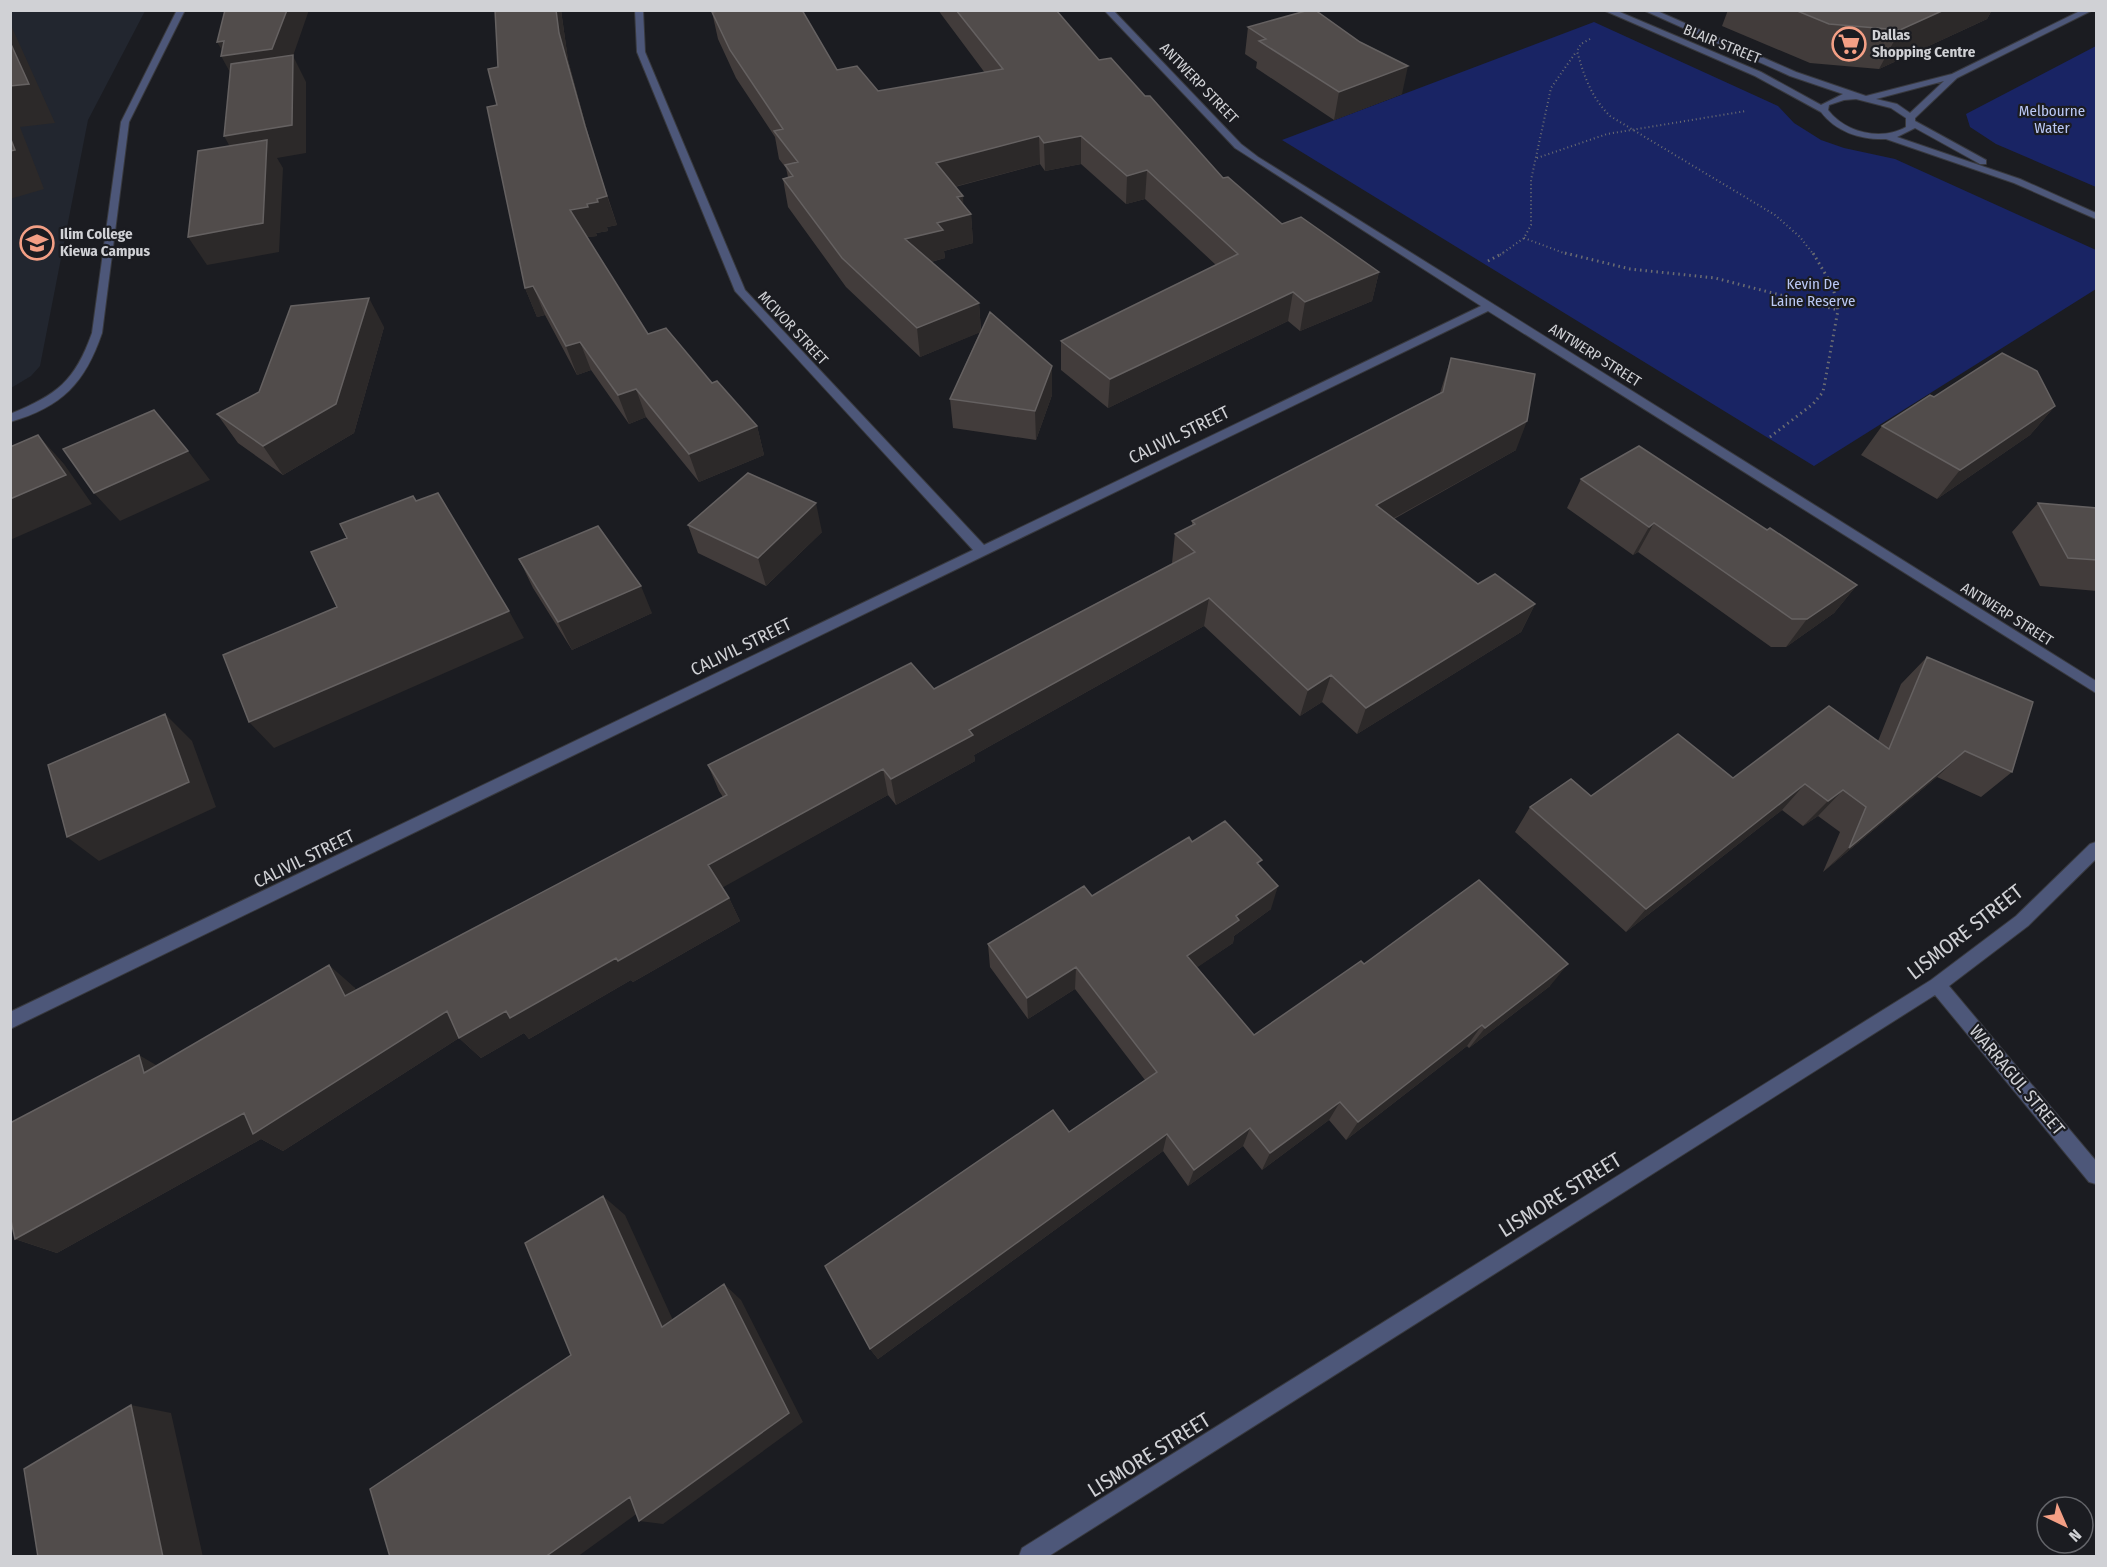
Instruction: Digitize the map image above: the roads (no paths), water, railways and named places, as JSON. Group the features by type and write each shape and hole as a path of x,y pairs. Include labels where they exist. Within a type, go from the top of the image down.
{"street":[{"path":"10,418 58,396 75,381 87,364 97,333 125,122 181,10"},
{"name":"MCIVOR STREET","path":"639,10 641,52 740,291 981,550"},
{"name":"ANTWERP STREET","path":"1108,10 1238,146 2097,688"},
{"name":"BLAIR STREET","path":"1607,10 1758,74 1824,110 1834,123 1845,128 1885,136"},
{"name":"BLAIR STREET","path":"1647,10 1793,74 1856,96"},
{"path":"1869,98 1955,76 2089,10"},
{"path":"1885,136 1906,132 1911,120 1955,76"},
{"path":"1824,110 1825,104 1832,100 1856,96 1894,106 1911,120 2017,181"},
{"path":"1885,136 2017,181 2097,216"},
{"name":"CALIVIL STREET","path":"10,1022 1489,306"},
{"name":"LISMORE STREET","path":"1030,1557 1937,985 2022,921 2097,849"},
{"name":"WARRAGUL STREET","path":"1937,985 2097,1175"}],"place":[{"name":"Dallas Shopping Centre","path":"1849,44"},
{"name":"Ilim College Kiewa Campus","path":"37,243"}],"park label":[{"name":"Melbourne Water","path":"2052,120"},
{"name":"Kevin De Laine Reserve","path":"1813,292"}]}
